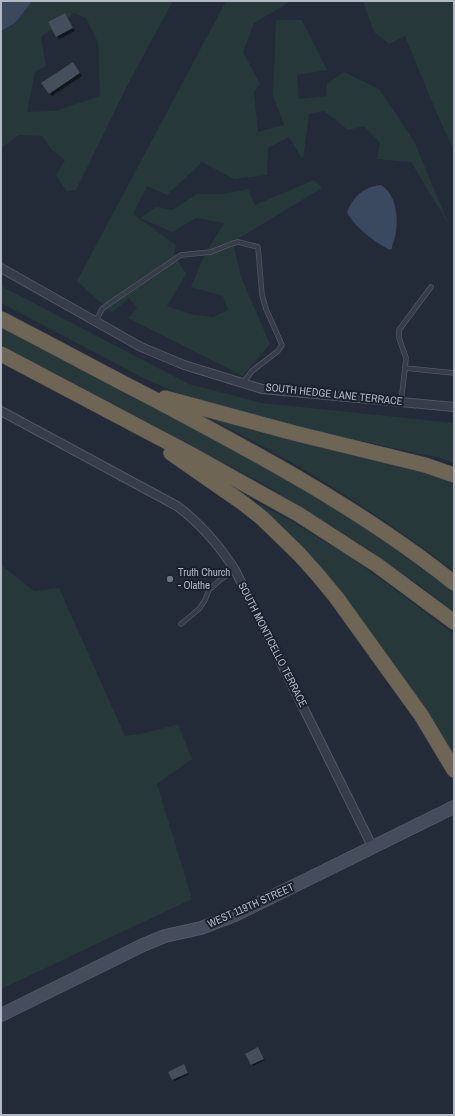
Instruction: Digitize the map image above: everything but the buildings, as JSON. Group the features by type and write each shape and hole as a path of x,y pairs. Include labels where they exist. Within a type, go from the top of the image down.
{"highway":[{"path":"1,318 216,432 311,485 395,539 454,583"},
{"path":"1,354 253,488 298,514 377,565 454,622"},
{"path":"134,389 211,411 418,464 454,475"},
{"path":"118,416 243,503 262,518 299,554 336,597 366,637 420,715 454,770"}],"main road":[{"name":"WEST 119TH STREET","path":"1,1015 165,936 220,922 454,807"}],"street":[{"name":"SOUTH HEDGE LANE TERRACE","path":"1,268 141,347 184,365 262,389 454,407"},
{"name":"SOUTH MONTICELLO TERRACE","path":"1,411 177,506 189,514 212,537 224,552 235,570 373,848"}],"lane":[{"path":"96,322 102,310 110,303 180,255 211,252 238,242 258,247 262,295 266,309 282,345 278,351 252,371 243,383"},
{"path":"401,402 406,358 399,338 399,330 431,287"},
{"path":"405,368 454,373"},
{"path":"181,624 199,609 209,590 220,580 235,570"}],"shaded area":[{"path":"1,1 173,1 127,86 76,190 66,191 56,175 65,160 52,150 42,136 19,135 1,148","holes":["74,13 86,18 98,42 100,96 55,111 27,112 35,72 46,66 41,37"]},
{"path":"226,1 290,1 254,23 243,52 260,84 254,92 258,132 284,125 273,96 276,20 302,20 327,70 297,75 299,99 326,96 327,84 344,72 379,89 414,141 449,225 411,162 377,159 380,143 364,126 348,130 324,111 309,114 303,160 289,137 268,148 267,175 234,179 202,162 167,195 147,186 133,214 176,245 174,254 186,274 167,306 194,315 213,317 228,310 223,296 191,287 204,256 224,223 196,218 172,232 140,218 156,207 172,210 197,194 225,194 248,189 255,205 314,180 322,188 233,242 241,277 270,344 243,376 128,318 137,308 129,298 112,313 77,281"},
{"path":"363,1 454,1 454,151 405,36 389,44 374,32"},
{"path":"1,286 189,384 262,403 454,423 454,463 440,458 278,423 210,406 147,380 1,303"},
{"path":"1,327 209,437 294,484 360,524 454,592 454,612 422,587 359,543 264,484 1,345"},
{"path":"210,417 454,479 454,571 425,549 335,488 272,451 208,418"},
{"path":"252,504 260,504 350,557 454,634 454,756 434,725"},
{"path":"1,565 34,591 59,588 125,736 145,733 178,724 192,759 157,784 192,899 1,989"}],"water":[{"path":"1,1 32,1 15,23 1,31"},
{"path":"381,185 386,189 394,201 396,208 397,223 395,237 392,249 390,250 366,234 354,223 347,212 353,201 360,193 369,188"}],"place":[{"name":"Truth Church - Olathe","path":"170,579"}]}
